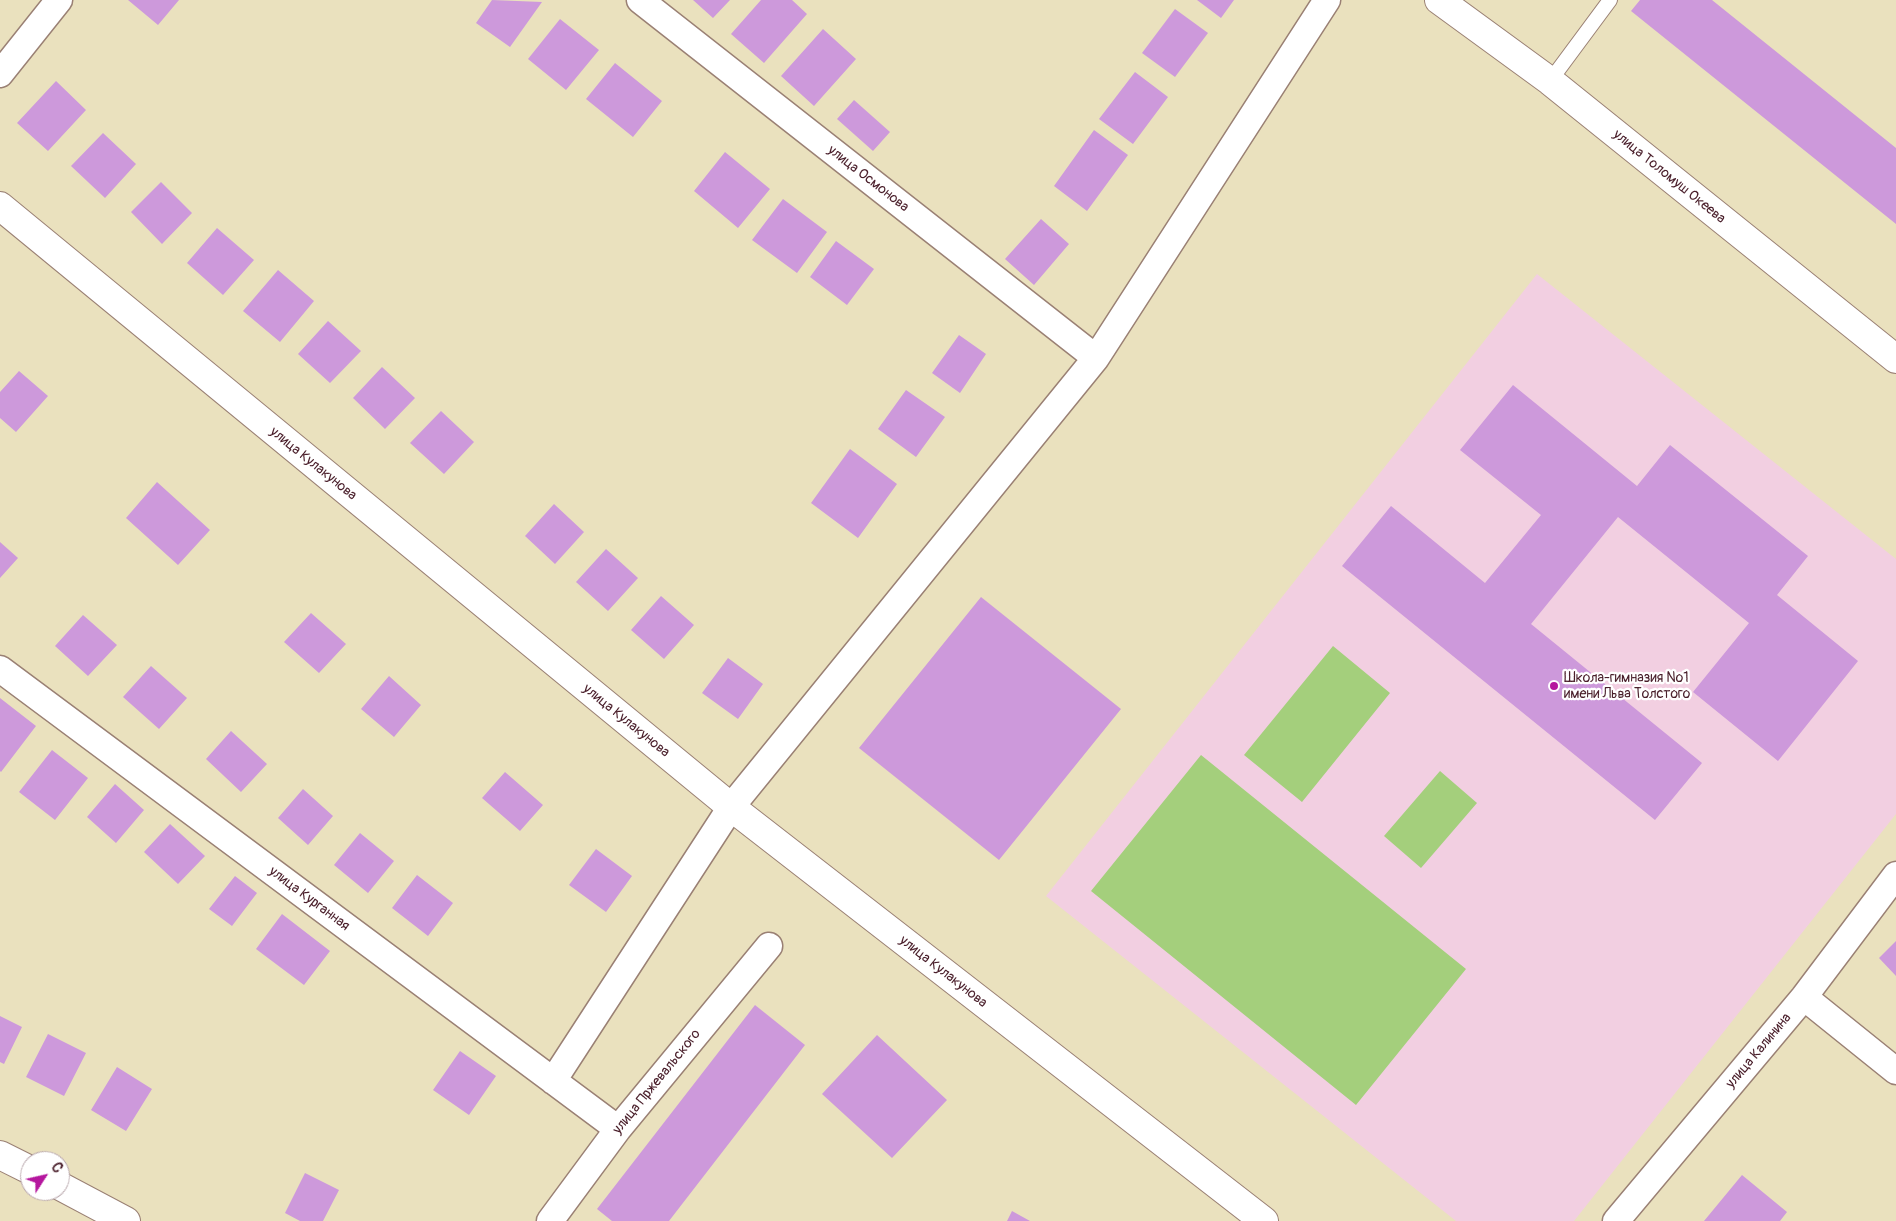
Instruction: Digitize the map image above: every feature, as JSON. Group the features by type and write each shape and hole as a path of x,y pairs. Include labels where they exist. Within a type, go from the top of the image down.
{"main road":[{"name":"улица Толомуш Океева","path":"1439,0 1550,81 1896,359"},
{"name":"улица Кулакунова","path":"0,206 731,807 1264,1221"},
{"path":"0,1155 20,1165"},
{"path":"70,1191 126,1221"}],"street":[{"path":"0,74 59,0"},
{"name":"улица Осмонова","path":"640,0 1096,358"},
{"path":"553,1081 731,807 1096,358 1327,0"},
{"name":"улица Курганная","path":"0,669 618,1129"},
{"name":"улица Калинина","path":"1616,1221 1804,997 1896,875"},
{"name":"улица Пржевальского","path":"550,1221 618,1129 768,946"},
{"path":"1804,997 1896,1071"}],"lane":[{"path":"1550,81 1610,0"}],"shaded area":[{"name":"Школа-гимназия №1 имени Льва Толстого","path":"1537,274 1896,559 1896,814 1574,1221 1456,1221 1046,896"}],"green space":[{"path":"1333,646 1390,693 1302,802 1244,755"},
{"path":"1201,755 1466,969 1356,1105 1091,891"},
{"path":"1440,771 1477,803 1421,868 1384,836"}],"building":[{"path":"128,0 179,0 158,25"},
{"path":"492,0 542,2 510,47 476,23"},
{"path":"693,0 730,0 713,18"},
{"path":"761,0 792,0 807,14 764,63 731,34"},
{"path":"1197,0 1234,0 1221,18"},
{"path":"1640,0 1712,0 1896,148 1896,224 1631,11"},
{"path":"1175,9 1208,33 1175,77 1142,53"},
{"path":"560,19 599,50 566,90 528,59"},
{"path":"823,29 856,59 814,106 781,76"},
{"path":"615,63 662,101 633,137 586,99"},
{"path":"1135,72 1168,97 1133,144 1099,119"},
{"path":"56,81 86,110 48,151 17,123"},
{"path":"854,100 890,132 873,151 837,119"},
{"path":"1094,130 1128,155 1087,211 1054,186"},
{"path":"103,133 136,164 105,198 71,166"},
{"path":"725,152 770,189 738,228 694,191"},
{"path":"161,182 192,213 162,244 131,212"},
{"path":"783,199 827,232 797,273 752,240"},
{"path":"1041,219 1069,244 1034,285 1005,259"},
{"path":"217,228 254,260 223,295 187,263"},
{"path":"836,241 874,269 847,305 810,277"},
{"path":"278,270 314,301 280,342 243,311"},
{"path":"328,321 361,351 330,383 298,354"},
{"path":"959,335 986,354 960,393 932,373"},
{"path":"382,367 415,398 385,429 353,398"},
{"path":"19,371 48,396 16,432 0,418 0,392"},
{"path":"1513,385 1637,486 1670,445 1808,556 1777,595 1858,661 1778,761 1693,692 1749,623 1618,517 1531,624 1702,763 1655,820 1342,566 1391,506 1485,583 1541,515 1460,450"},
{"path":"906,390 945,417 916,457 878,429"},
{"path":"441,411 474,442 444,474 410,443"},
{"path":"850,449 897,484 858,538 811,503"},
{"path":"157,482 210,530 178,565 126,518"},
{"path":"554,504 584,532 555,564 525,536"},
{"path":"0,542 18,558 0,578"},
{"path":"606,549 638,578 608,611 576,582"},
{"path":"661,596 694,625 664,659 631,630"},
{"path":"981,597 1121,709 999,860 859,748"},
{"path":"311,613 346,644 319,673 284,642"},
{"path":"83,615 117,645 88,676 55,646"},
{"path":"728,658 763,684 738,719 702,693"},
{"path":"151,666 187,698 159,729 123,697"},
{"path":"389,676 421,705 394,737 361,709"},
{"path":"0,698 36,726 1,772 0,771"},
{"path":"231,731 267,764 241,792 206,759"},
{"path":"52,750 88,778 55,820 19,792"},
{"path":"505,772 543,805 520,831 482,798"},
{"path":"115,784 144,810 116,843 87,817"},
{"path":"303,789 333,816 308,845 278,818"},
{"path":"170,824 205,856 178,884 144,852"},
{"path":"360,833 394,861 368,893 334,865"},
{"path":"596,849 632,876 606,912 569,885"},
{"path":"417,875 453,903 428,936 392,908"},
{"path":"235,876 257,893 232,926 209,909"},
{"path":"282,914 330,951 304,985 256,949"},
{"path":"1896,941 1896,976 1879,958"},
{"path":"755,1005 805,1045 669,1221 612,1221 597,1209"},
{"path":"0,1016 22,1027 4,1064 0,1062"},
{"path":"48,1034 86,1053 64,1096 26,1077"},
{"path":"877,1035 947,1100 892,1158 822,1094"},
{"path":"460,1051 496,1076 469,1115 433,1090"},
{"path":"117,1067 152,1089 126,1131 91,1110"},
{"path":"305,1173 339,1190 323,1221 300,1221 285,1213"},
{"path":"1742,1175 1787,1212 1780,1221 1704,1221"},
{"path":"1012,1211 1030,1221 1007,1221"}],"place":[{"name":"Школа-гимназия №1 имени Льва Толстого","path":"1554,686"}]}
